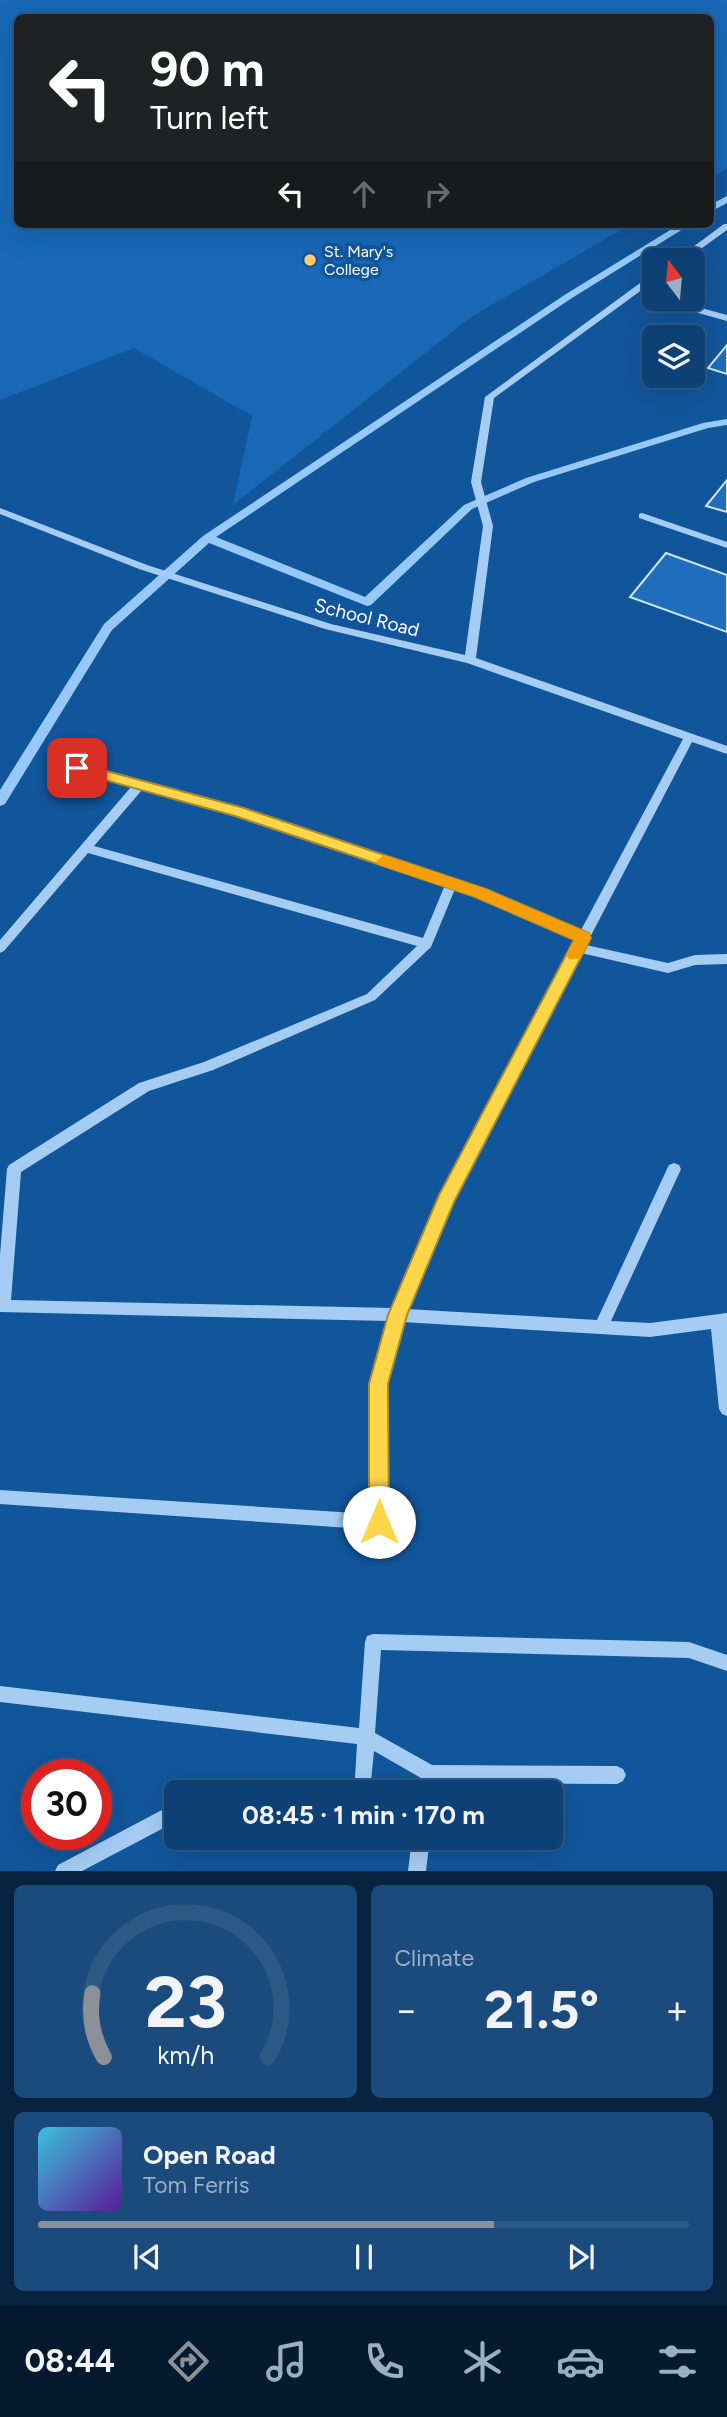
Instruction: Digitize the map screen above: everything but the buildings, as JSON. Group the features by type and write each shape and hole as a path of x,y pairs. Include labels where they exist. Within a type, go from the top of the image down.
{"street":[{"path":"696,248 727,226"},
{"path":"470,660 488,526 476,482 490,397 642,286"},
{"path":"633,292 642,295"},
{"path":"705,312 727,318"},
{"name":"School Road","path":"0,511 142,567 329,627 470,660 727,750"},
{"path":"642,516 727,545"},
{"path":"0,1497 379,1522 378,1384 397,1315 446,1200 690,737"},
{"path":"77,768 239,812 481,893 581,943 668,968 695,960 727,959"},
{"path":"0,948 139,785"},
{"path":"85,848 427,944"},
{"path":"452,884 427,944 371,997 208,1066 144,1087 14,1169 2,1306 397,1315 650,1329 723,1321 727,1409"},
{"path":"602,1326 674,1169"},
{"path":"363,1780 373,1642 689,1650 727,1663"},
{"path":"0,1694 366,1737 430,1774 617,1775"},
{"path":"429,1780 430,1774"},
{"path":"64,1871 164,1818"},
{"path":"417,1871 420,1850"}],"shaded area":[{"name":"St. Mary's College","path":"0,0 727,0 727,168 714,176 714,14 14,14 14,228 624,228 471,317 233,505 252,416 134,348 0,400"}],"waterway":[{"path":"714,207 727,199"},
{"path":"207,538 569,296 680,228"},
{"path":"207,538 367,602 468,507 530,480 707,425 727,422"},
{"path":"0,801 108,627 207,538"}],"slow traffic":[{"path":"384,861 481,893 583,938 574,955"}],"place":[{"name":"St. Mary's College","path":"310,260"}],"route":[{"path":"77,768 239,812 481,893 583,938 446,1200 397,1315 378,1384 379,1522"}]}
